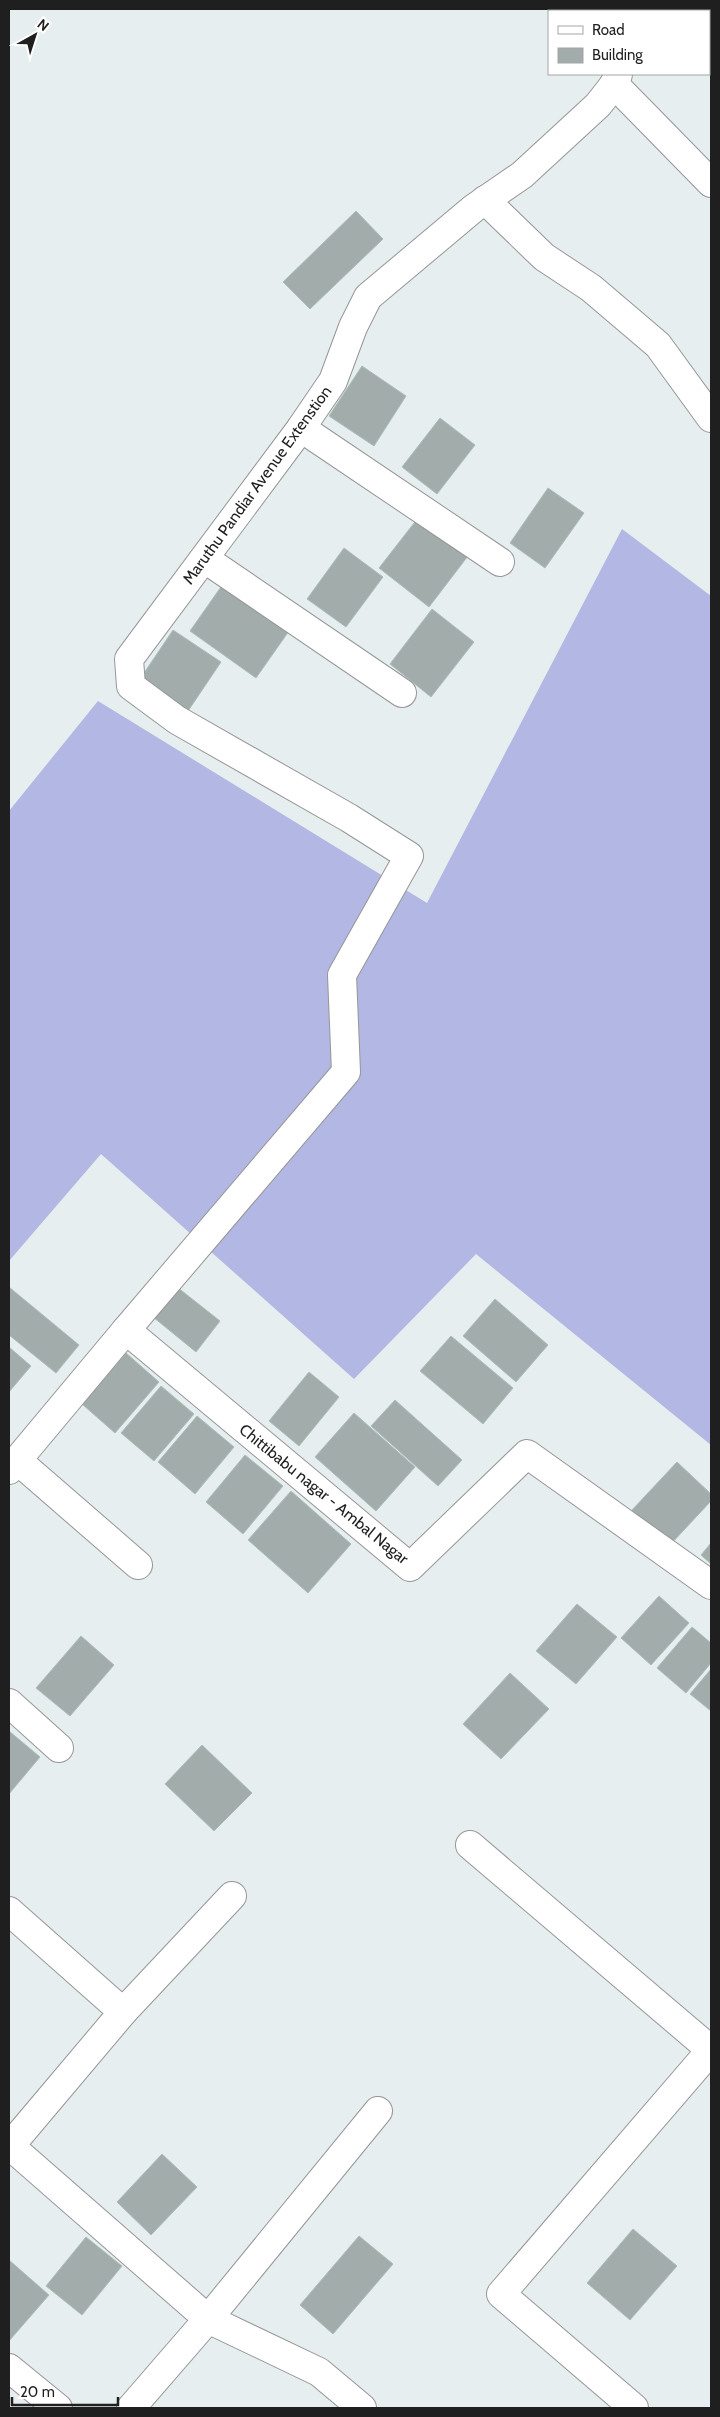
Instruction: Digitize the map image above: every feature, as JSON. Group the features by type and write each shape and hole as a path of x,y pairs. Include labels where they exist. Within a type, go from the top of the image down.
{"street":[{"path":"616,79 711,183"},
{"name":"Maruthu Pandiar Avenue Extenstion","path":"126,1330 346,1072 342,975 409,856 349,818 177,720 131,686 129,659 205,559 333,381 353,328 368,297 485,200 522,175 598,105 616,79"},
{"path":"485,200 544,257 591,288 658,345 711,418"},
{"path":"301,428 500,562"},
{"path":"205,559 402,693"},
{"path":"126,1330 13,1465 138,1566"},
{"name":"Chittibabu nagar - Ambal Nagar","path":"126,1330 410,1568 527,1454 711,1585"},
{"path":"9,1704 59,1748"},
{"path":"470,1845 711,2050 501,2294 634,2408"},
{"path":"232,1896 123,2012 9,2146 208,2319 319,2372 362,2408"},
{"path":"9,1911 123,2012"},
{"path":"131,2408 208,2319 378,2111"},
{"path":"9,2368 58,2408"}],"shaded area":[{"path":"622,529 711,596 711,1445 476,1254 354,1379 101,1154 9,1261 9,811 98,701 427,903"}],"building":[{"path":"356,211 383,239 310,309 283,282"},
{"path":"362,366 406,396 374,446 329,416"},
{"path":"440,418 475,445 437,494 402,467"},
{"path":"548,488 584,513 545,568 510,543"},
{"path":"418,518 468,556 429,607 379,568"},
{"path":"344,548 383,577 346,627 307,599"},
{"path":"223,584 289,631 256,678 190,631"},
{"path":"432,609 474,642 431,697 390,664"},
{"path":"173,630 221,662 186,714 138,682"},
{"path":"9,1287 79,1345 56,1373 9,1335"},
{"path":"177,1287 220,1321 196,1352 153,1317"},
{"path":"495,1299 548,1345 516,1382 463,1336"},
{"path":"451,1336 513,1388 483,1424 420,1371"},
{"path":"9,1347 31,1366 9,1392"},
{"path":"126,1353 159,1382 115,1433 82,1404"},
{"path":"309,1372 339,1397 299,1446 269,1421"},
{"path":"161,1386 194,1414 154,1461 121,1433"},
{"path":"395,1400 462,1460 438,1486 371,1426"},
{"path":"354,1413 415,1467 376,1511 315,1457"},
{"path":"197,1416 234,1447 195,1494 158,1462"},
{"path":"245,1455 283,1486 243,1534 206,1502"},
{"path":"677,1462 711,1494 711,1501 670,1545 632,1510"},
{"path":"291,1491 351,1544 308,1593 248,1540"},
{"path":"711,1543 711,1564 701,1555"},
{"path":"659,1596 689,1623 651,1665 621,1638"},
{"path":"577,1604 617,1637 576,1684 536,1651"},
{"path":"692,1627 711,1643 711,1663 686,1693 657,1668"},
{"path":"81,1636 114,1665 70,1716 36,1688"},
{"path":"711,1669 711,1711 690,1694"},
{"path":"510,1673 549,1709 501,1759 463,1724"},
{"path":"9,1731 40,1757 9,1794"},
{"path":"202,1745 252,1793 214,1831 165,1784"},
{"path":"162,2154 197,2187 151,2235 117,2202"},
{"path":"633,2229 677,2266 630,2320 587,2283"},
{"path":"359,2236 393,2264 333,2334 300,2305"},
{"path":"86,2237 122,2266 82,2315 46,2286"},
{"path":"9,2260 49,2295 9,2341"}]}
